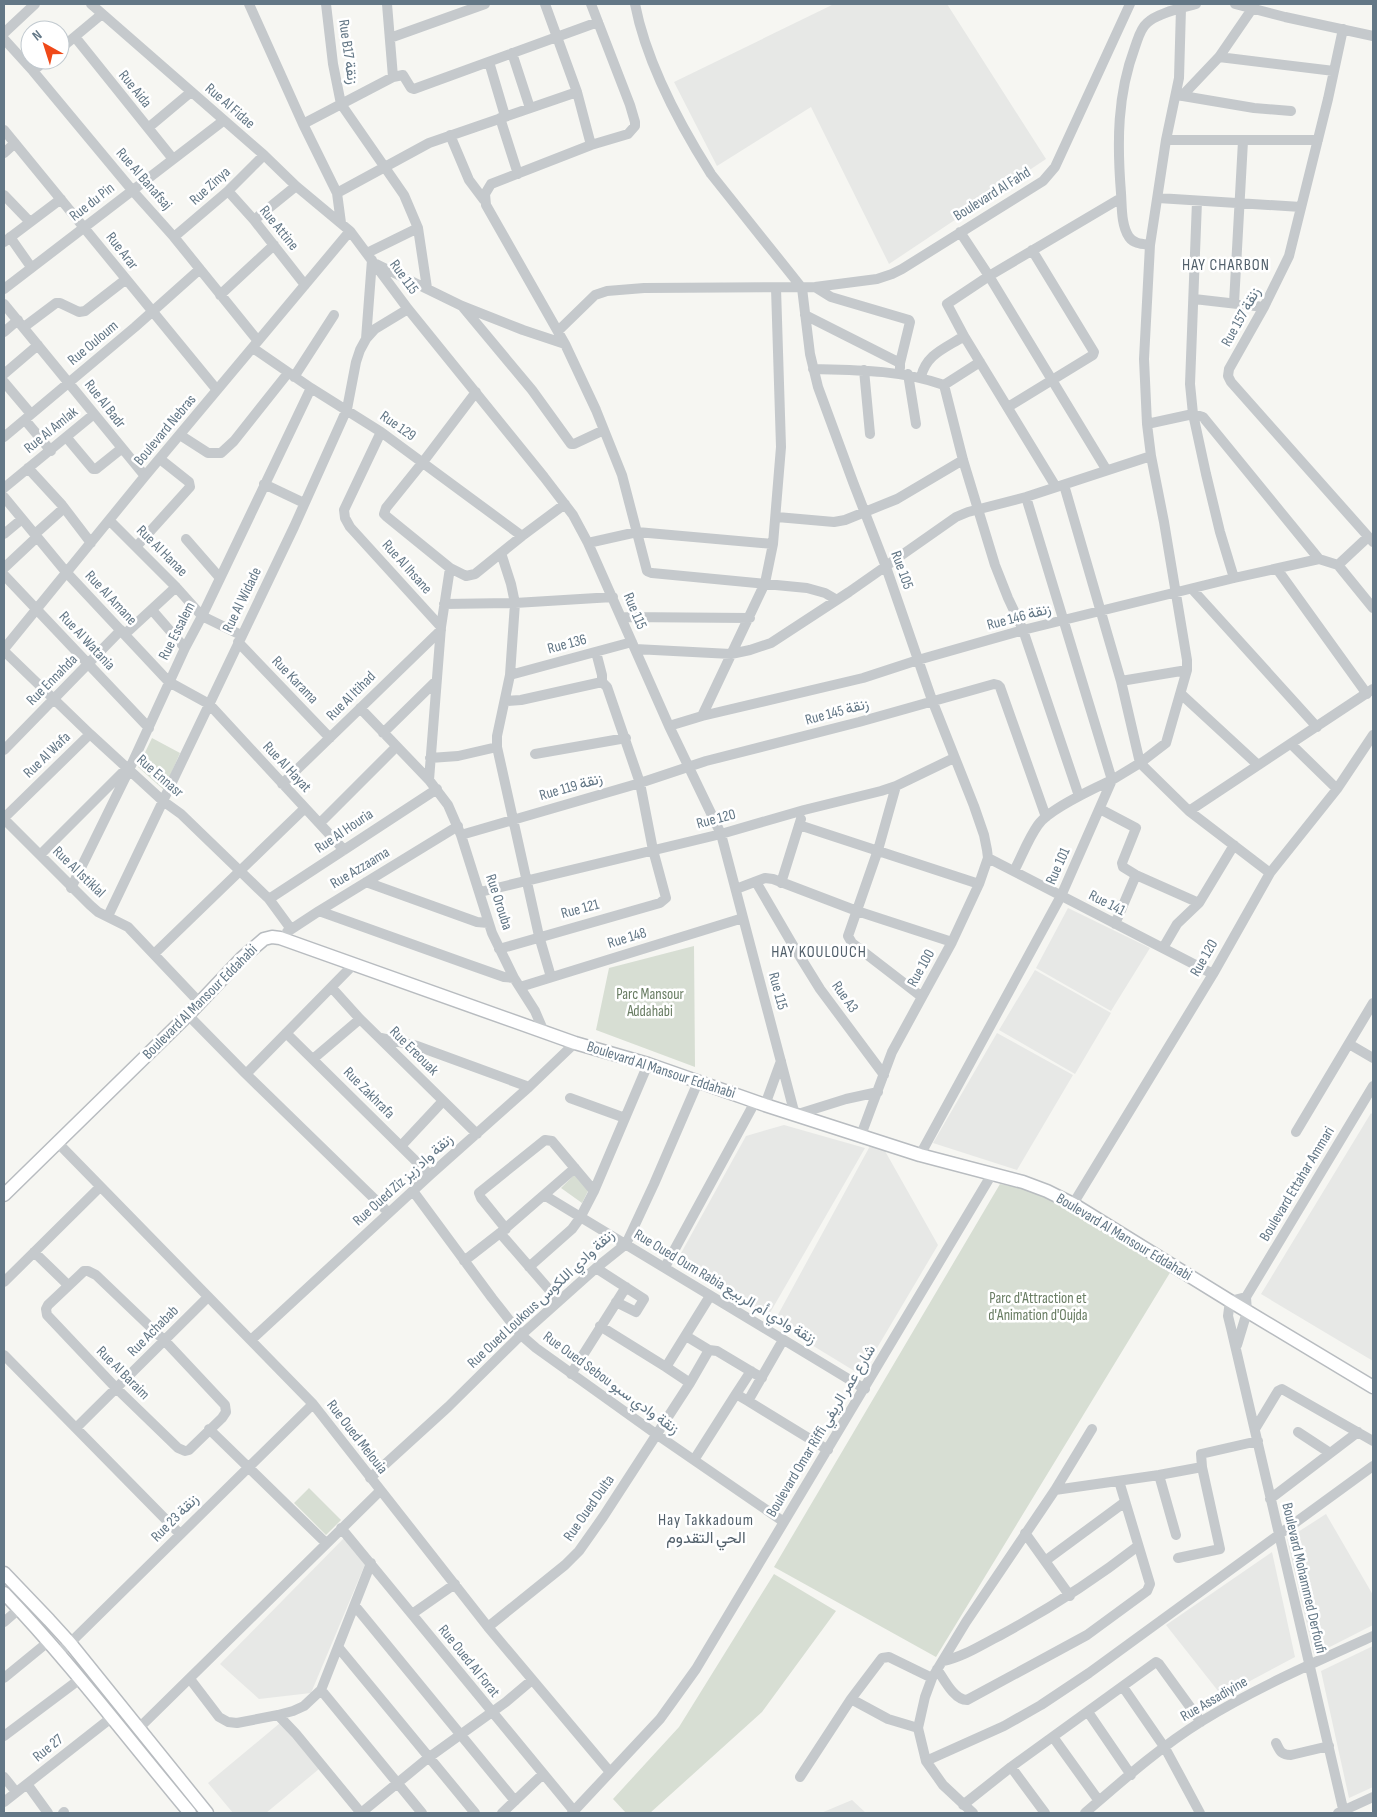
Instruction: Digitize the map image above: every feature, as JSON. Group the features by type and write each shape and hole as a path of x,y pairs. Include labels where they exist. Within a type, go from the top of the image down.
{"main road":[{"name":"Boulevard Al Mansour Eddahabi","path":"4,1196 188,1015 237,963 264,939 280,938 575,1043 648,1064 760,1104 920,1154 1037,1187 1073,1204 1247,1312 1373,1387"},
{"path":"4,1573 70,1643 207,1813"},
{"path":"4,1593 58,1652 190,1813"}],"street":[{"path":"4,33 35,4"},
{"name":"Rue Al Fidae","path":"91,4 264,155 296,186 350,231"},
{"name":"Rue B17 زنقة","path":"326,4 333,64 341,104"},
{"path":"387,4 392,77"},
{"path":"390,38 485,4"},
{"path":"545,4 577,92 591,145"},
{"path":"484,200 491,184 591,145 628,134 635,126 636,122 591,4"},
{"path":"635,4 647,44 664,88 700,158 802,288"},
{"name":"Boulevard Al Fahd","path":"558,331 595,295 608,291 662,287 802,288 887,276 902,269 1043,181 1052,172 1130,4"},
{"path":"1150,246 1137,244 1129,237 1123,222 1118,142 1120,111 1129,64 1139,37 1147,23 1196,4"},
{"path":"1235,4 1373,36"},
{"path":"251,5 303,124 337,193 341,223"},
{"path":"1014,871 1038,825 1046,817 1079,796 1112,780 1140,763 1166,743 1187,670 1176,592 1147,424 1144,337 1150,246 1166,140 1179,96 1182,8"},
{"path":"1179,96 1219,57 1252,9"},
{"path":"70,41 102,14"},
{"path":"303,124 392,77 403,74 411,88 414,89 598,22"},
{"name":"Rue 157 زنقة","path":"1343,29 1289,256 1264,307 1229,369 1228,378 1371,539"},
{"name":"Rue Aida","path":"75,37 173,159"},
{"name":"Rue Al Banafsaj","path":"4,39 20,56"},
{"path":"512,53 530,108"},
{"path":"1219,57 1334,71"},
{"path":"488,62 518,174"},
{"name":"Rue Al Banafsaj","path":"33,70 200,269 220,294 255,345"},
{"path":"148,128 191,92"},
{"path":"337,193 429,143 577,92"},
{"path":"1179,96 1254,108 1291,111"},
{"path":"341,104 404,195 418,228 427,288"},
{"name":"Rue du Pin","path":"4,289 223,121"},
{"name":"Rue Arar","path":"4,130 217,390"},
{"path":"450,135 469,180 484,200 565,344 604,430 622,475 646,570 648,572 819,590 837,600"},
{"path":"1166,140 1318,140"},
{"path":"1234,303 1243,141"},
{"path":"4,153 15,143"},
{"name":"Rue Zinya","path":"174,237 228,191 264,155"},
{"path":"254,220 296,186"},
{"name":"Rue Attine","path":"228,191 254,220 305,285"},
{"path":"4,194 30,222"},
{"path":"1121,198 989,276 946,304 1008,407 1060,486 1121,682 1140,763 1189,811 1270,873"},
{"path":"1158,198 1301,207"},
{"path":"31,267 7,239 61,199"},
{"path":"1196,201 1190,370 1193,414 1220,532 1234,578"},
{"path":"371,259 418,228"},
{"name":"Rue 115","path":"350,231 408,309 565,504 588,543 622,616 668,726 721,834 795,1115"},
{"name":"Boulevard Nebras","path":"4,650 145,476 350,231"},
{"path":"960,232 989,276 1106,469"},
{"path":"220,294 274,245"},
{"path":"1008,407 1093,355 1094,352 1032,250"},
{"path":"371,259 462,306 565,344"},
{"path":"366,339 371,259"},
{"name":"Rue Ouloum","path":"4,437 153,312 200,269"},
{"path":"4,332 56,303 79,312 85,311 125,280"},
{"path":"815,287 831,297 909,320 902,370 916,424"},
{"path":"702,716 765,584 773,544 777,517 781,447 776,288"},
{"name":"Rue 105","path":"802,288 814,369 828,415 886,567 932,700 982,828 988,858"},
{"path":"1194,299 1264,307"},
{"name":"Rue Al Badr","path":"4,304 145,476"},
{"path":"462,306 532,390 570,444 574,444 604,430"},
{"name":"Rue Al Widade","path":"108,916 294,527 348,409 356,362 366,339 375,329 408,309"},
{"path":"180,435 208,453 221,453 234,442 291,375 334,315"},
{"path":"805,315 902,370 944,385"},
{"path":"921,377 924,365 931,357 964,336"},
{"path":"4,374 38,345"},
{"name":"Rue 129","path":"255,345 291,375 348,409 522,536"},
{"path":"944,385 980,362"},
{"path":"814,369 902,370"},
{"path":"864,370 870,434"},
{"path":"4,382 51,450"},
{"path":"944,385 1000,581 1024,630 1079,796"},
{"name":"Rue Essalem","path":"72,888 149,728 185,648 311,388"},
{"path":"476,392 386,508 384,514 450,568 460,574 470,576 481,570 565,504"},
{"name":"Rue Al Amlak","path":"4,488 94,414"},
{"path":"1147,424 1193,414 1201,415 1320,559 1338,565 1373,608"},
{"name":"Rue Al Ihsane","path":"381,432 344,510 345,518 350,528 441,628"},
{"path":"67,438 93,468 96,469 121,449"},
{"name":"Rue 136","path":"510,675 596,652 634,646 731,654 771,643 886,567 956,517 1026,497 1106,469 1152,456"},
{"path":"136,547 190,487 189,482 160,459"},
{"path":"777,517 836,522 898,499 964,460"},
{"path":"28,468 64,508 91,543"},
{"path":"264,484 304,503"},
{"name":"Rue Al Amane","path":"4,497 66,572 169,682 209,704"},
{"path":"1026,497 1112,780"},
{"path":"4,568 64,508"},
{"path":"4,534 22,519"},
{"name":"Rue Al Hanae","path":"110,521 176,586 202,616 240,639"},
{"path":"588,543 637,532 773,544"},
{"path":"186,539 220,578"},
{"path":"1338,565 1371,539"},
{"path":"501,553 515,603 510,675 506,701 497,736 497,747 539,936 551,977"},
{"name":"Rue 146 زنقة","path":"668,726 702,716 863,678 918,660 1024,630 1234,578 1320,559"},
{"path":"429,780 441,628 450,568"},
{"path":"1189,811 1370,692 1277,569"},
{"name":"Rue Al Watania","path":"4,575 149,728"},
{"name":"Rue Ennahda","path":"4,750 88,665 123,632 152,610 176,586"},
{"path":"1192,589 1317,727"},
{"path":"444,604 515,603 613,597"},
{"path":"152,610 185,648"},
{"path":"622,616 750,618"},
{"name":"Rue Al Itihad","path":"282,784 441,628"},
{"name":"Rue Karama","path":"240,639 330,738"},
{"name":"Rue Ennasr","path":"4,650 90,734 163,801 181,814 269,899 291,929"},
{"path":"596,652 602,682"},
{"path":"1121,682 1187,670"},
{"path":"383,733 436,681"},
{"path":"506,701 521,700 602,682"},
{"path":"602,682 608,687 640,783 653,850"},
{"name":"Rue 145 زنقة","path":"688,767 994,684 1000,687 1046,817"},
{"path":"1181,694 1258,765"},
{"name":"Rue Al Hayat","path":"209,704 344,850"},
{"name":"Rue Orouba","path":"360,708 429,780 448,805 460,830 488,923 499,949 535,1011 544,1032"},
{"name":"Rue Al Wafa","path":"4,819 90,734"},
{"name":"Rue 120","path":"1073,1204 1213,974 1270,873 1337,789 1373,735"},
{"path":"535,754 626,738"},
{"path":"1291,744 1337,789"},
{"path":"320,823 396,747"},
{"path":"430,758 458,756 497,747"},
{"name":"Rue 120","path":"480,892 527,879 721,834 896,786 954,758"},
{"name":"Rue 119 زنقة","path":"460,830 514,820 688,767"},
{"path":"40,855 128,769"},
{"name":"Rue 101","path":"920,1154 1061,896 1112,780"},
{"path":"896,786 878,850 847,934 850,940 922,996"},
{"name":"Rue Al Houria","path":"269,899 437,789"},
{"path":"154,954 305,808"},
{"path":"1100,809 1136,828 1122,864 1124,868 1199,903"},
{"path":"781,883 804,810"},
{"name":"Rue Al Istiklal","path":"4,819 98,912 128,927 200,1003"},
{"path":"800,825 979,884"},
{"name":"Rue Azzaama","path":"280,938 291,929 366,882 460,830"},
{"path":"1163,948 1177,924 1199,903 1234,845"},
{"name":"Rue 121","path":"499,949 539,936 660,903 665,899 665,896 653,850"},
{"name":"Rue 141","path":"988,858 1213,974"},
{"name":"Rue 100","path":"861,1135 896,1044 952,942 979,884 988,858"},
{"path":"1115,924 1136,875"},
{"path":"736,890 769,878 857,911 952,942"},
{"path":"366,882 471,920 488,923"},
{"name":"Rue A3","path":"756,882 816,982 884,1075"},
{"path":"319,911 517,982"},
{"name":"Rue 148","path":"517,982 551,977 743,918"},
{"path":"246,1074 353,965"},
{"name":"Rue Ereouak","path":"332,988 360,1019 477,1134"},
{"path":"1296,1132 1373,1003"},
{"path":"188,1015 246,1074 389,1212"},
{"path":"314,1059 360,1019"},
{"name":"Rue Zakhrafa","path":"286,1033 430,1175"},
{"path":"380,1037 417,1046 529,1087"},
{"name":"Rue Oued Ziz زنقة واد زيز","path":"251,1340 575,1043"},
{"path":"1349,1044 1373,1058"},
{"path":"665,1267 760,1104 781,1061"},
{"path":"529,1267 572,1229 580,1218 594,1191 648,1064"},
{"name":"Rue Oued Loukous زنقة وادي اللكوس","path":"370,1478 448,1407 521,1335 596,1268 626,1244 698,1082"},
{"name":"Boulevard Ettahar Ammari","path":"1246,1297 1373,1089"},
{"path":"795,1115 846,1099 878,1092"},
{"path":"570,1098 625,1118"},
{"path":"401,1146 443,1101"},
{"path":"559,1301 529,1267 481,1198 480,1192 548,1139 552,1141 594,1191"},
{"name":"Rue Oued Melouia","path":"57,1142 313,1404 488,1627 610,1772"},
{"path":"464,1261 503,1231 575,1168"},
{"name":"Boulevard Omar Riffi شارع عمر الريفي","path":"573,1812 660,1719 696,1668 865,1389 992,1174"},
{"path":"4,1282 100,1187"},
{"name":"Rue Oued Sebou زنقة وادي سبو","path":"413,1191 521,1335 550,1360 784,1522"},
{"name":"Rue Oued Oum Rabia زنقة وادي أم الربيع","path":"544,1195 865,1389"},
{"path":"34,1252 68,1285"},
{"path":"596,1268 644,1299 637,1312 633,1312 616,1302"},
{"name":"Rue Al Baraim","path":"84,1271 92,1272 165,1340 225,1405 226,1412 189,1450 182,1450 116,1388 47,1315 46,1309 84,1271"},
{"path":"571,1374 626,1287"},
{"path":"666,1367 710,1296"},
{"name":"Rue Achabab","path":"76,1428 208,1297"},
{"path":"1230,1301 1246,1297 1247,1312"},
{"name":"Boulevard Mohammed Derfoufi","path":"1230,1301 1228,1316 1329,1746 1341,1812"},
{"name":"Boulevard Mohammed Derfoufi","path":"1236,1349 1239,1333 1247,1312"},
{"path":"600,1326 690,1382"},
{"path":"686,1336 709,1350 717,1351 762,1378"},
{"path":"748,1401 783,1340"},
{"name":"Rue Oued Dulta","path":"488,1627 565,1565 594,1530 709,1350"},
{"path":"4,1354 180,1534"},
{"path":"694,1460 751,1371"},
{"path":"1255,1429 1278,1391 1282,1389 1373,1441"},
{"path":"736,1394 828,1450"},
{"name":"Rue 23 زنقة","path":"58,1652 70,1643 313,1404"},
{"path":"209,1429 326,1542"},
{"path":"973,1813 943,1786 926,1761 918,1728 925,1697 937,1670 966,1622 1055,1490 1092,1429"},
{"path":"1298,1432 1330,1453"},
{"path":"1270,1499 1358,1432"},
{"path":"1178,1558 1220,1549 1202,1467 1200,1456 1202,1453 1258,1441"},
{"path":"926,1761 1004,1726 1041,1705 1373,1466"},
{"path":"1055,1490 1202,1467"},
{"path":"1159,1475 1176,1535"},
{"path":"800,1777 878,1661 885,1656 905,1664 937,1670 957,1696 962,1700 967,1700 1086,1635 1150,1588 1119,1481"},
{"path":"138,1729 326,1542 380,1491"},
{"path":"1045,1561 1125,1502"},
{"name":"Rue Oued Al Forat","path":"341,1528 573,1812"},
{"path":"1025,1533 1070,1596"},
{"path":"937,1670 1070,1596 1138,1546"},
{"path":"190,1679 219,1717 228,1722 237,1723 293,1711 304,1706 321,1690 371,1563"},
{"path":"412,1614 455,1584"},
{"path":"355,1606 515,1801"},
{"path":"4,1622 19,1609"},
{"name":"Rue Assadiyine","path":"1085,1813 1131,1774 1201,1722 1309,1665 1373,1636"},
{"path":"4,1678 48,1642"},
{"path":"338,1647 475,1813"},
{"path":"963,1805 1011,1767 1156,1662 1201,1722"},
{"path":"4,1736 80,1679"},
{"path":"278,1714 361,1813 428,1758 506,1702 532,1680"},
{"path":"1123,1687 1165,1748 1200,1813"},
{"path":"321,1690 422,1813"},
{"path":"851,1700 888,1719 918,1728"},
{"path":"1088,1712 1131,1774"},
{"name":"Rue 27","path":"4,1802 111,1718"},
{"path":"1053,1737 1099,1801"},
{"path":"1276,1743 1284,1755 1291,1756 1329,1746"},
{"path":"1011,1767 1046,1813"},
{"path":"502,1813 543,1774"},
{"path":"4,1777 16,1792"},
{"path":"27,1784 48,1813"},
{"path":"1341,1812 1373,1797"}],"shaded area":[{"path":"834,4 947,4 1046,159 889,264 811,107 717,166 674,82"},
{"path":"1068,908 1150,948 1111,1011 1036,968"},
{"path":"1035,970 1111,1013 1075,1074 999,1030"},
{"path":"997,1033 1073,1075 1017,1170 933,1143"},
{"path":"1371,1113 1373,1115 1373,1361 1261,1294"},
{"path":"784,1125 865,1148 767,1318 675,1264 746,1136"},
{"path":"870,1146 885,1151 938,1245 861,1375 774,1322"},
{"path":"1326,1514 1373,1595 1373,1625 1314,1655 1287,1539"},
{"path":"344,1538 366,1562 311,1693 259,1699 220,1664"},
{"path":"1272,1552 1295,1657 1222,1696 1166,1625"},
{"path":"1373,1646 1373,1787 1349,1798 1321,1671"},
{"path":"280,1723 319,1769 266,1813 233,1813 208,1783"},
{"path":"852,1800 866,1813 821,1813"}],"green space":[{"path":"152,738 180,753 164,790 138,767"},
{"name":"Parc Mansour Addahabi","path":"694,946 695,1067 596,1030 609,968"},
{"path":"577,1172 589,1189 582,1203 561,1188"},
{"name":"Parc d'Attraction et d'Animation d'Oujda","path":"1000,1184 1037,1191 1171,1271 936,1657 774,1567"},
{"path":"309,1488 341,1520 326,1535 294,1503"},
{"path":"774,1574 836,1611 762,1712 650,1813 626,1813 613,1799 679,1727"}],"district":[{"name":"HAY CHARBON","path":"1226,265"},
{"name":"HAY KOULOUCH","path":"819,952"},
{"name":"Hay Takkadoum الحي التقدوم","path":"706,1529"}]}
